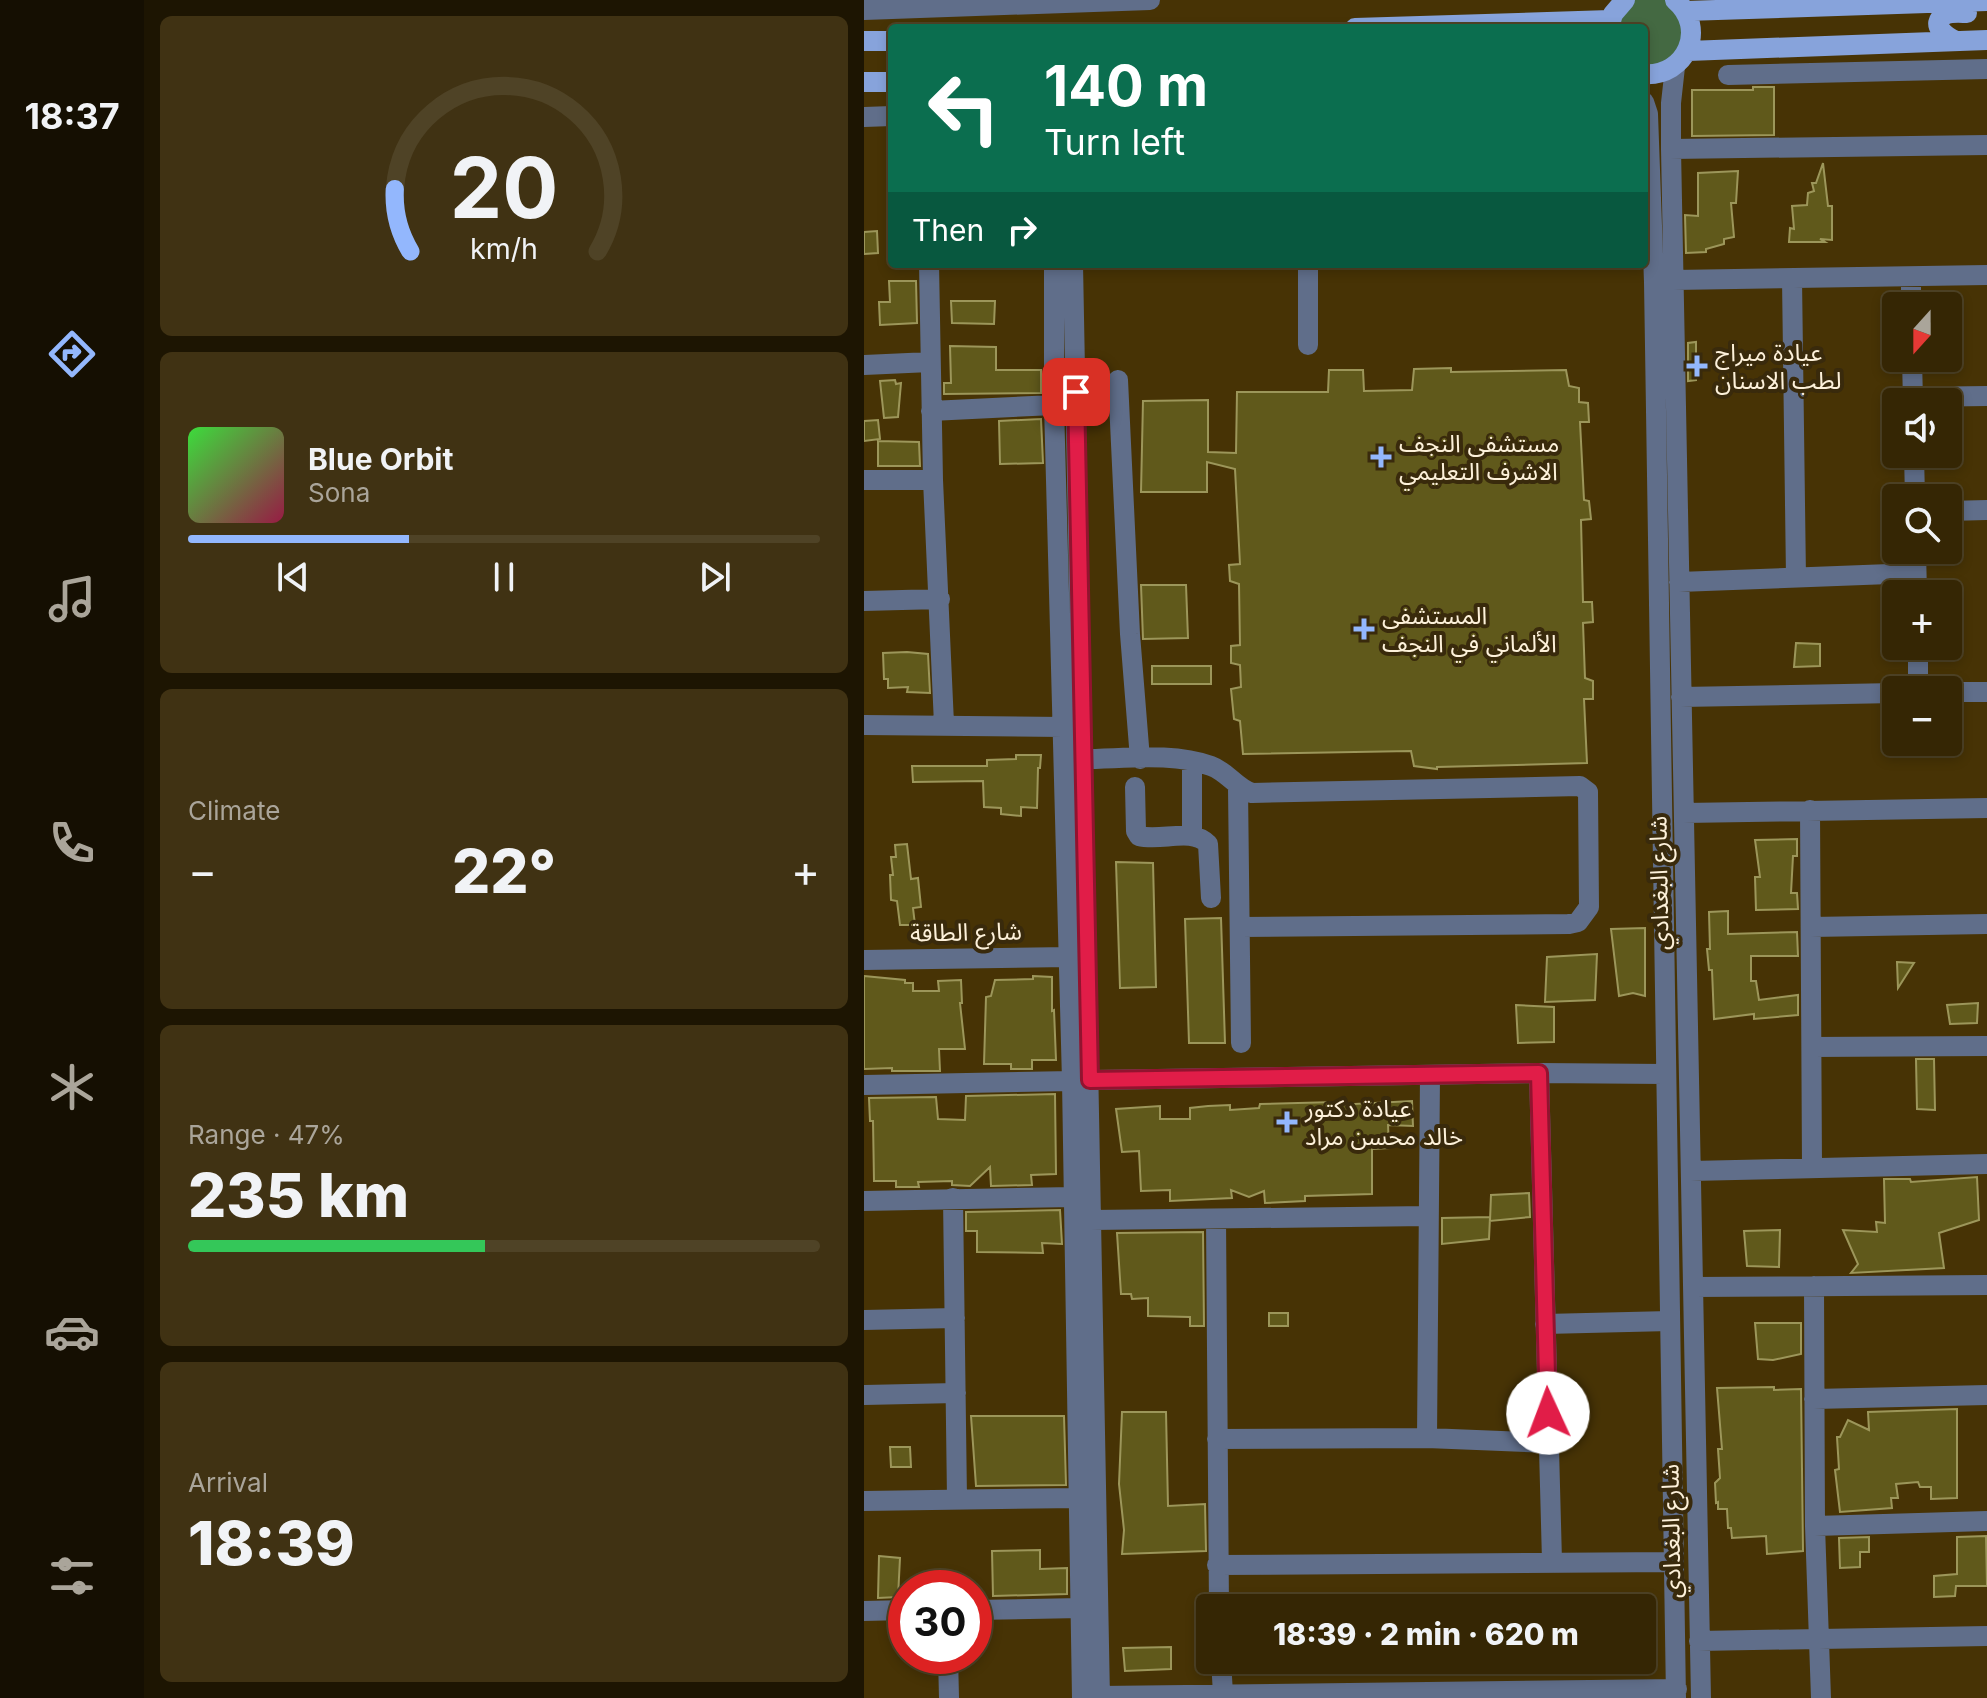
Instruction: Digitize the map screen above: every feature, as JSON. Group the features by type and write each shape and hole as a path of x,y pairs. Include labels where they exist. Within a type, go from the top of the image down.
{"main road":[{"path":"1681,59 1692,31 1681,6 1987,1"},
{"path":"1413,24 1617,10"},
{"path":"1956,41 1942,34 1940,18 1953,13 1987,13"},
{"path":"1648,74 1657,74 1681,59 1987,40"},
{"path":"864,41 888,41"},
{"path":"864,82 888,82"}],"street":[{"path":"864,10 905,5 1150,0"},
{"name":"شارع البغدادي","path":"1666,447 1674,280 1671,103 1681,59"},
{"path":"1728,75 1987,69"},
{"name":"شارع البغدادي","path":"1648,114 1654,282 1667,485 1665,1074 1676,1693"},
{"path":"864,117 888,116"},
{"path":"1671,149 1987,145"},
{"path":"929,268 933,480 944,724"},
{"path":"1054,268 1054,405 1069,957 1092,1220 1086,1423"},
{"path":"1073,268 1083,759 1081,1080 1073,1197 1086,1423 1094,1697"},
{"path":"1308,268 1308,345"},
{"path":"1674,280 1987,275"},
{"path":"1911,277 1911,292"},
{"path":"1792,279 1796,578"},
{"path":"864,365 930,362"},
{"path":"1118,380 1130,634 1140,759"},
{"path":"1962,397 1987,396"},
{"path":"931,411 1054,405"},
{"path":"864,480 933,480"},
{"name":"شارع البغدادي","path":"1667,485 1679,582 1701,1698"},
{"path":"1962,511 1987,510"},
{"path":"1679,582 1796,578 1882,582"},
{"path":"864,601 940,599"},
{"path":"1962,692 1987,692"},
{"path":"1681,697 1882,693"},
{"path":"864,725 1063,727"},
{"path":"1083,759 1192,762 1227,774 1238,788 1252,793 1580,786 1588,792 1589,907 1578,922 1240,927"},
{"path":"1192,762 1192,836"},
{"path":"1135,787 1136,831 1139,836 1192,836 1208,844 1211,898"},
{"path":"1238,788 1241,1043"},
{"path":"1684,813 1987,808"},
{"path":"1810,810 1812,1167"},
{"path":"1811,927 1987,924"},
{"name":"شارع الطاقة","path":"864,960 1069,957"},
{"path":"1812,1047 1987,1046"},
{"path":"864,1085 1539,1073 1665,1074"},
{"path":"1539,1073 1552,1561"},
{"path":"1427,1438 1430,1075"},
{"path":"1691,1171 1987,1164"},
{"path":"864,1201 1073,1197"},
{"path":"953,1198 957,1499"},
{"path":"1668,1208 1681,1215 1692,1208"},
{"path":"1092,1220 1428,1216"},
{"path":"1216,1219 1218,1594"},
{"path":"1669,1235 1681,1230 1692,1237"},
{"path":"1693,1287 1987,1285"},
{"path":"1814,1286 1815,1526 1821,1698"},
{"path":"864,1320 955,1318"},
{"path":"1545,1324 1670,1321"},
{"path":"864,1395 956,1393"},
{"path":"1814,1399 1987,1395"},
{"path":"1217,1439 1427,1438 1549,1443"},
{"path":"1087,1448 1078,1498 1081,1608 1094,1697"},
{"path":"864,1501 1078,1498"},
{"path":"1815,1526 1987,1521"},
{"path":"1217,1565 1674,1562"},
{"path":"992,1610 1081,1608"},
{"path":"864,1611 888,1610"},
{"path":"1699,1641 1987,1636"},
{"path":"948,1674 949,1698"},
{"path":"1222,1674 1223,1694"},
{"path":"1094,1697 1676,1693"}],"green space":[{"path":"1626,0 1674,0 1685,20 1678,56 1648,67 1648,24 1612,24"}],"building":[{"path":"1753,87 1774,87 1774,135 1692,136 1692,90 1753,90"},
{"path":"1823,163 1828,206 1832,206 1832,240 1789,242 1790,228 1794,229 1792,206 1807,205 1808,193 1814,191 1812,183 1816,183"},
{"path":"1738,171 1736,203 1731,203 1734,237 1724,239 1724,244 1706,249 1706,252 1686,253 1685,215 1698,216 1698,173"},
{"path":"877,231 878,253 864,254 864,232"},
{"path":"889,281 916,281 917,323 880,325 879,302 890,302"},
{"path":"951,301 995,301 994,324 952,323"},
{"path":"1696,342 1696,380 1688,381 1688,343"},
{"path":"950,346 996,347 996,370 1041,370 1041,393 944,394 944,383 951,383"},
{"path":"1451,368 1451,372 1566,370 1569,386 1579,388 1579,402 1588,403 1589,422 1580,422 1584,500 1589,501 1591,519 1581,520 1583,602 1592,602 1593,622 1583,623 1585,678 1593,681 1593,699 1584,699 1587,763 1437,769 1414,766 1411,751 1243,754 1240,721 1234,719 1231,689 1241,687 1240,665 1231,663 1231,646 1240,645 1239,584 1230,581 1229,565 1240,564 1235,469 1207,462 1207,492 1141,492 1143,401 1208,400 1208,452 1236,453 1237,392 1328,392 1329,370 1363,370 1364,391 1412,390 1414,369"},
{"path":"895,380 896,384 901,383 898,417 884,418 880,381"},
{"path":"1041,419 1043,463 1000,464 999,421"},
{"path":"878,420 880,439 864,441 864,421"},
{"path":"878,441 919,442 920,466 878,466"},
{"path":"1141,585 1186,585 1188,638 1143,639"},
{"path":"1796,643 1820,644 1820,666 1794,667"},
{"path":"883,653 928,654 930,693 907,692 908,687 888,688 888,679 884,679"},
{"path":"1152,666 1211,666 1211,684 1152,684"},
{"path":"1016,755 1041,755 1037,808 1021,807 1021,816 1001,814 1001,808 984,807 983,781 913,782 912,766 987,766 987,760 1016,759"},
{"path":"1797,839 1791,893 1797,893 1798,909 1756,910 1755,877 1760,877 1755,840"},
{"path":"907,844 911,879 918,878 921,907 913,908 915,925 900,925 897,901 891,900 891,857 896,857 895,845"},
{"path":"1116,862 1153,863 1156,987 1120,988"},
{"path":"1728,911 1728,934 1797,932 1798,956 1751,956 1751,981 1756,981 1759,1000 1798,995 1798,1015 1754,1019 1754,1014 1714,1019 1712,970 1709,970 1707,949 1710,949 1709,912"},
{"path":"1221,918 1225,1043 1189,1043 1185,919"},
{"path":"1645,928 1645,996 1633,993 1619,996 1611,929"},
{"path":"1597,954 1595,1000 1545,1002 1547,957"},
{"path":"1897,962 1914,963 1898,988"},
{"path":"864,976 905,980 905,983 913,983 913,991 939,991 938,981 961,980 965,1049 939,1049 940,1071 864,1069"},
{"path":"1033,976 1052,977 1056,1060 1032,1060 1032,1069 1011,1069 1011,1064 984,1064 986,997 991,996 995,980 1033,979"},
{"path":"1978,1003 1977,1023 1950,1024 1947,1005"},
{"path":"1516,1005 1554,1007 1554,1042 1518,1043"},
{"path":"1916,1059 1934,1059 1935,1110 1917,1109"},
{"path":"1055,1094 1056,1174 1031,1175 1032,1185 991,1186 990,1167 970,1186 952,1185 952,1181 918,1182 919,1187 896,1187 896,1181 874,1181 873,1121 870,1121 869,1098 936,1097 938,1119 965,1120 966,1096"},
{"path":"1412,1101 1413,1126 1388,1125 1389,1148 1372,1149 1372,1194 1305,1196 1305,1201 1265,1203 1264,1191 1249,1197 1231,1190 1232,1198 1170,1201 1170,1190 1141,1191 1139,1151 1122,1152 1116,1109 1160,1106 1160,1119 1190,1119 1190,1108 1208,1106 1230,1105 1230,1110 1259,1108 1260,1104 1335,1102 1335,1105"},
{"path":"1977,1177 1979,1220 1939,1233 1944,1268 1851,1273 1858,1264 1843,1230 1877,1232 1876,1222 1885,1223 1884,1179 1910,1179 1911,1182"},
{"path":"1529,1193 1530,1217 1490,1221 1491,1195"},
{"path":"1060,1210 1062,1244 1042,1243 1043,1253 977,1252 977,1231 966,1231 966,1212"},
{"path":"1490,1217 1489,1239 1442,1244 1442,1218"},
{"path":"1780,1230 1779,1267 1747,1266 1744,1231"},
{"path":"1203,1232 1204,1326 1190,1326 1190,1317 1148,1316 1148,1298 1132,1299 1131,1294 1121,1294 1117,1233"},
{"path":"1269,1313 1288,1313 1288,1326 1269,1326"},
{"path":"1755,1323 1801,1323 1801,1354 1773,1360 1758,1359"},
{"path":"1774,1387 1774,1390 1801,1389 1803,1551 1767,1554 1766,1536 1732,1538 1727,1509 1718,1509 1716,1503 1715,1483 1720,1478 1718,1449 1722,1449 1717,1388"},
{"path":"1957,1409 1957,1498 1931,1499 1931,1487 1920,1487 1918,1482 1896,1484 1898,1498 1891,1498 1892,1508 1840,1512 1835,1470 1839,1469 1837,1437 1840,1437 1848,1420 1869,1430 1868,1412"},
{"path":"1122,1412 1166,1412 1168,1506 1205,1504 1206,1551 1122,1554 1124,1530 1119,1484"},
{"path":"971,1416 1064,1416 1066,1485 976,1486"},
{"path":"890,1447 910,1447 911,1467 891,1467"},
{"path":"1986,1536 1987,1586 1956,1586 1955,1596 1934,1597 1934,1576 1957,1574 1957,1537"},
{"path":"1869,1537 1869,1552 1860,1552 1860,1567 1840,1568 1839,1538"},
{"path":"1040,1550 1040,1569 1067,1568 1067,1594 993,1596 992,1551"},
{"path":"879,1556 900,1558 899,1570 888,1570 888,1598 878,1598"},
{"path":"1171,1647 1171,1669 1125,1671 1123,1648"}],"place":[{"name":"عيادة ميراج لطب الاسنان","path":"1697,366"},
{"name":"مستشفى النجف الاشرف التعليمي","path":"1381,457"},
{"name":"المستشفى الألماني في النجف","path":"1364,629"},
{"name":"عيادة دكتور خالد محسن مراد","path":"1287,1122"}],"route":[{"path":"1076,392 1090,1080 1539,1073 1548,1413"}]}
